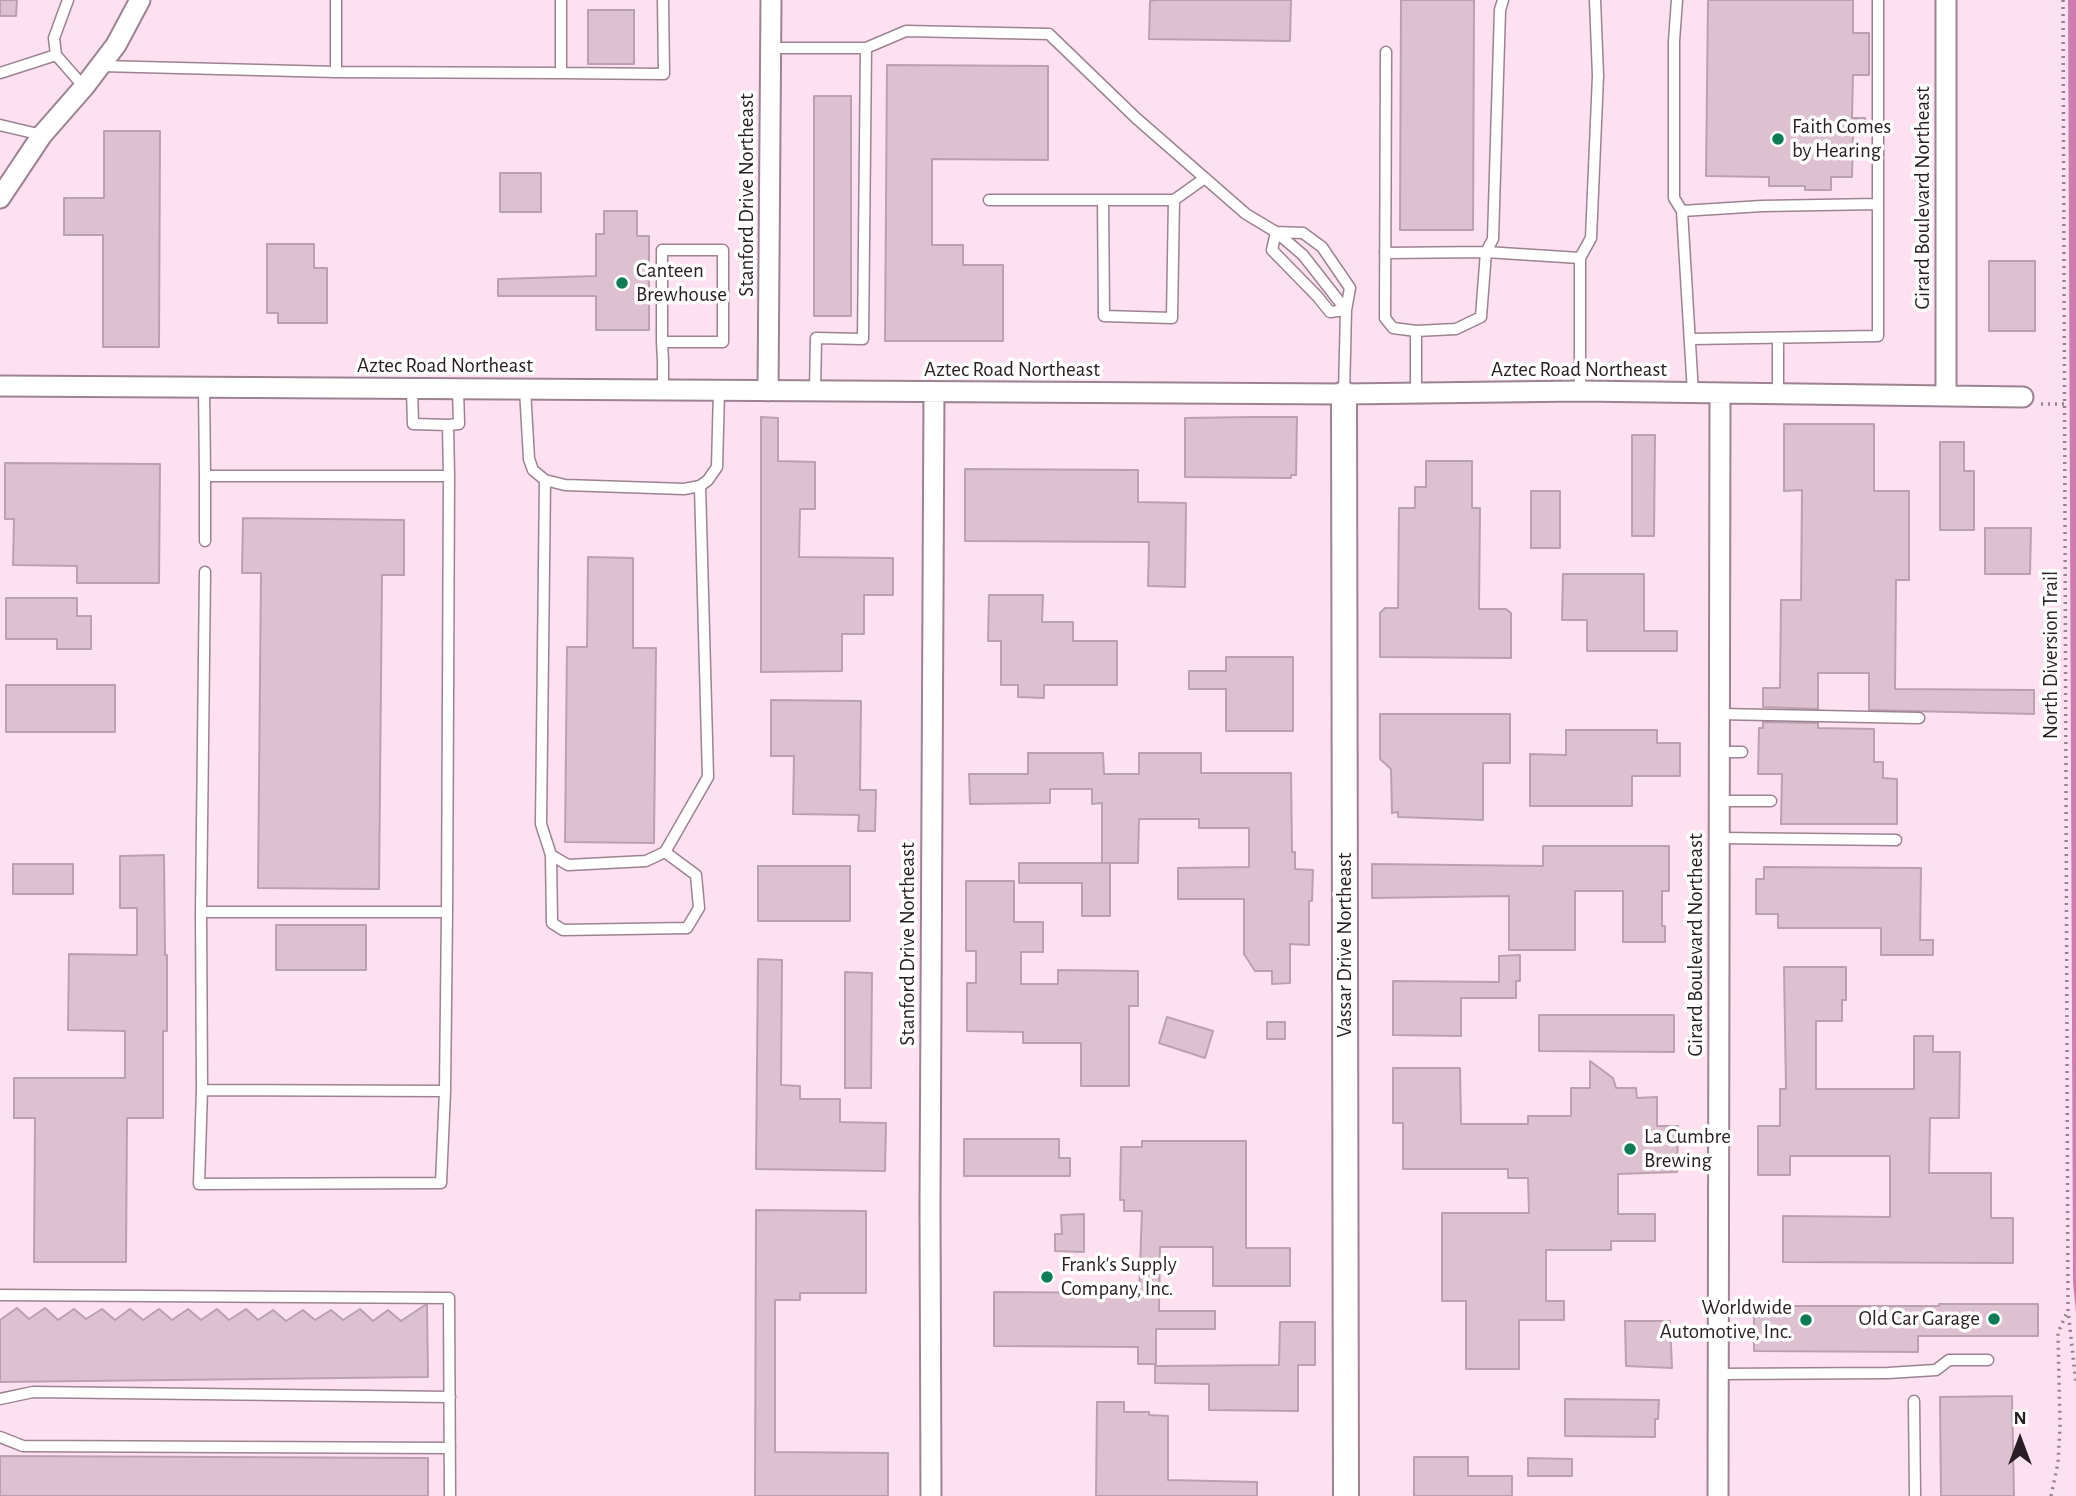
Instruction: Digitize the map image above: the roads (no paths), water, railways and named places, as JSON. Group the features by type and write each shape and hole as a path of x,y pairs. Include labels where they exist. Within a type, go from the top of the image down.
{"street":[{"path":"0,198 42,135 116,45 140,0"},
{"name":"Stanford Drive Northeast","path":"768,391 771,0"},
{"name":"Girard Boulevard Northeast","path":"1946,396 1947,0"},
{"name":"Aztec Road Northeast","path":"0,386 1344,394 1580,391 2023,397"},
{"name":"Stanford Drive Northeast","path":"930,1496 934,392"},
{"name":"Vassar Drive Northeast","path":"1344,394 1346,1496"},
{"name":"Girard Boulevard Northeast","path":"1718,1496 1720,394"}],"lane":[{"path":"68,0 54,38 56,55 84,87"},
{"path":"336,0 336,72"},
{"path":"561,0 561,73"},
{"path":"100,66 336,72 664,74 663,0"},
{"path":"1385,52 1385,318 1393,328 1416,331 1455,329 1481,317 1486,251 1493,239 1500,10 1503,0"},
{"path":"1580,391 1580,258 1591,237 1598,76 1595,0"},
{"path":"1677,0 1674,41 1674,198 1682,211 1692,339 1693,394"},
{"path":"1692,339 1878,336 1878,0"},
{"path":"771,48 866,48 906,31 1049,34 1136,117 1246,214 1276,232 1303,255 1346,310"},
{"path":"815,392 816,338 863,339 866,48"},
{"path":"0,73 56,55"},
{"path":"0,125 42,135"},
{"path":"989,200 1174,200 1205,178"},
{"path":"1103,200 1104,316 1172,318 1174,200"},
{"path":"1682,211 1762,206 1878,204"},
{"path":"1276,232 1272,250 1330,312 1346,310"},
{"path":"1276,232 1303,233 1322,247 1350,288 1346,310 1344,394"},
{"path":"662,342 723,342 723,250 662,250 662,342 663,390"},
{"path":"1385,253 1486,251 1580,258"},
{"path":"1416,331 1416,393"},
{"path":"1778,339 1778,394"},
{"path":"204,387 205,541"},
{"path":"412,389 413,424 448,425 459,424 458,389"},
{"path":"525,389 529,459 533,470 545,480 565,485 684,489 701,486 717,467 719,391"},
{"path":"205,572 202,1090 198,1184 441,1183 446,1091 450,476 448,425"},
{"path":"205,476 450,476"},
{"path":"545,480 541,824 551,855 552,923 563,930 687,929 699,908 696,875 665,852"},
{"path":"551,855 568,865 646,861 665,852 709,777 701,486"},
{"path":"1719,714 1919,718"},
{"path":"1718,751 1742,752"},
{"path":"1718,801 1771,801"},
{"path":"1718,838 1895,840"},
{"path":"201,912 447,912"},
{"path":"202,1090 446,1091"},
{"path":"0,1295 450,1298 450,1496"},
{"path":"1718,1374 1888,1373 1936,1370 1950,1360 1988,1360"},
{"path":"0,1399 33,1392 450,1397"},
{"path":"1914,1401 1914,1496"},
{"path":"0,1437 23,1446 450,1448"}],"place":[{"name":"Faith Comes by Hearing","path":"1778,139"},
{"name":"Canteen Brewhouse","path":"622,283"},
{"name":"La Cumbre Brewing","path":"1630,1149"},
{"name":"Frank's Supply Company, Inc.","path":"1047,1277"},
{"name":"Old Car Garage","path":"1994,1319"},
{"name":"Worldwide Automotive, Inc.","path":"1806,1320"}]}
